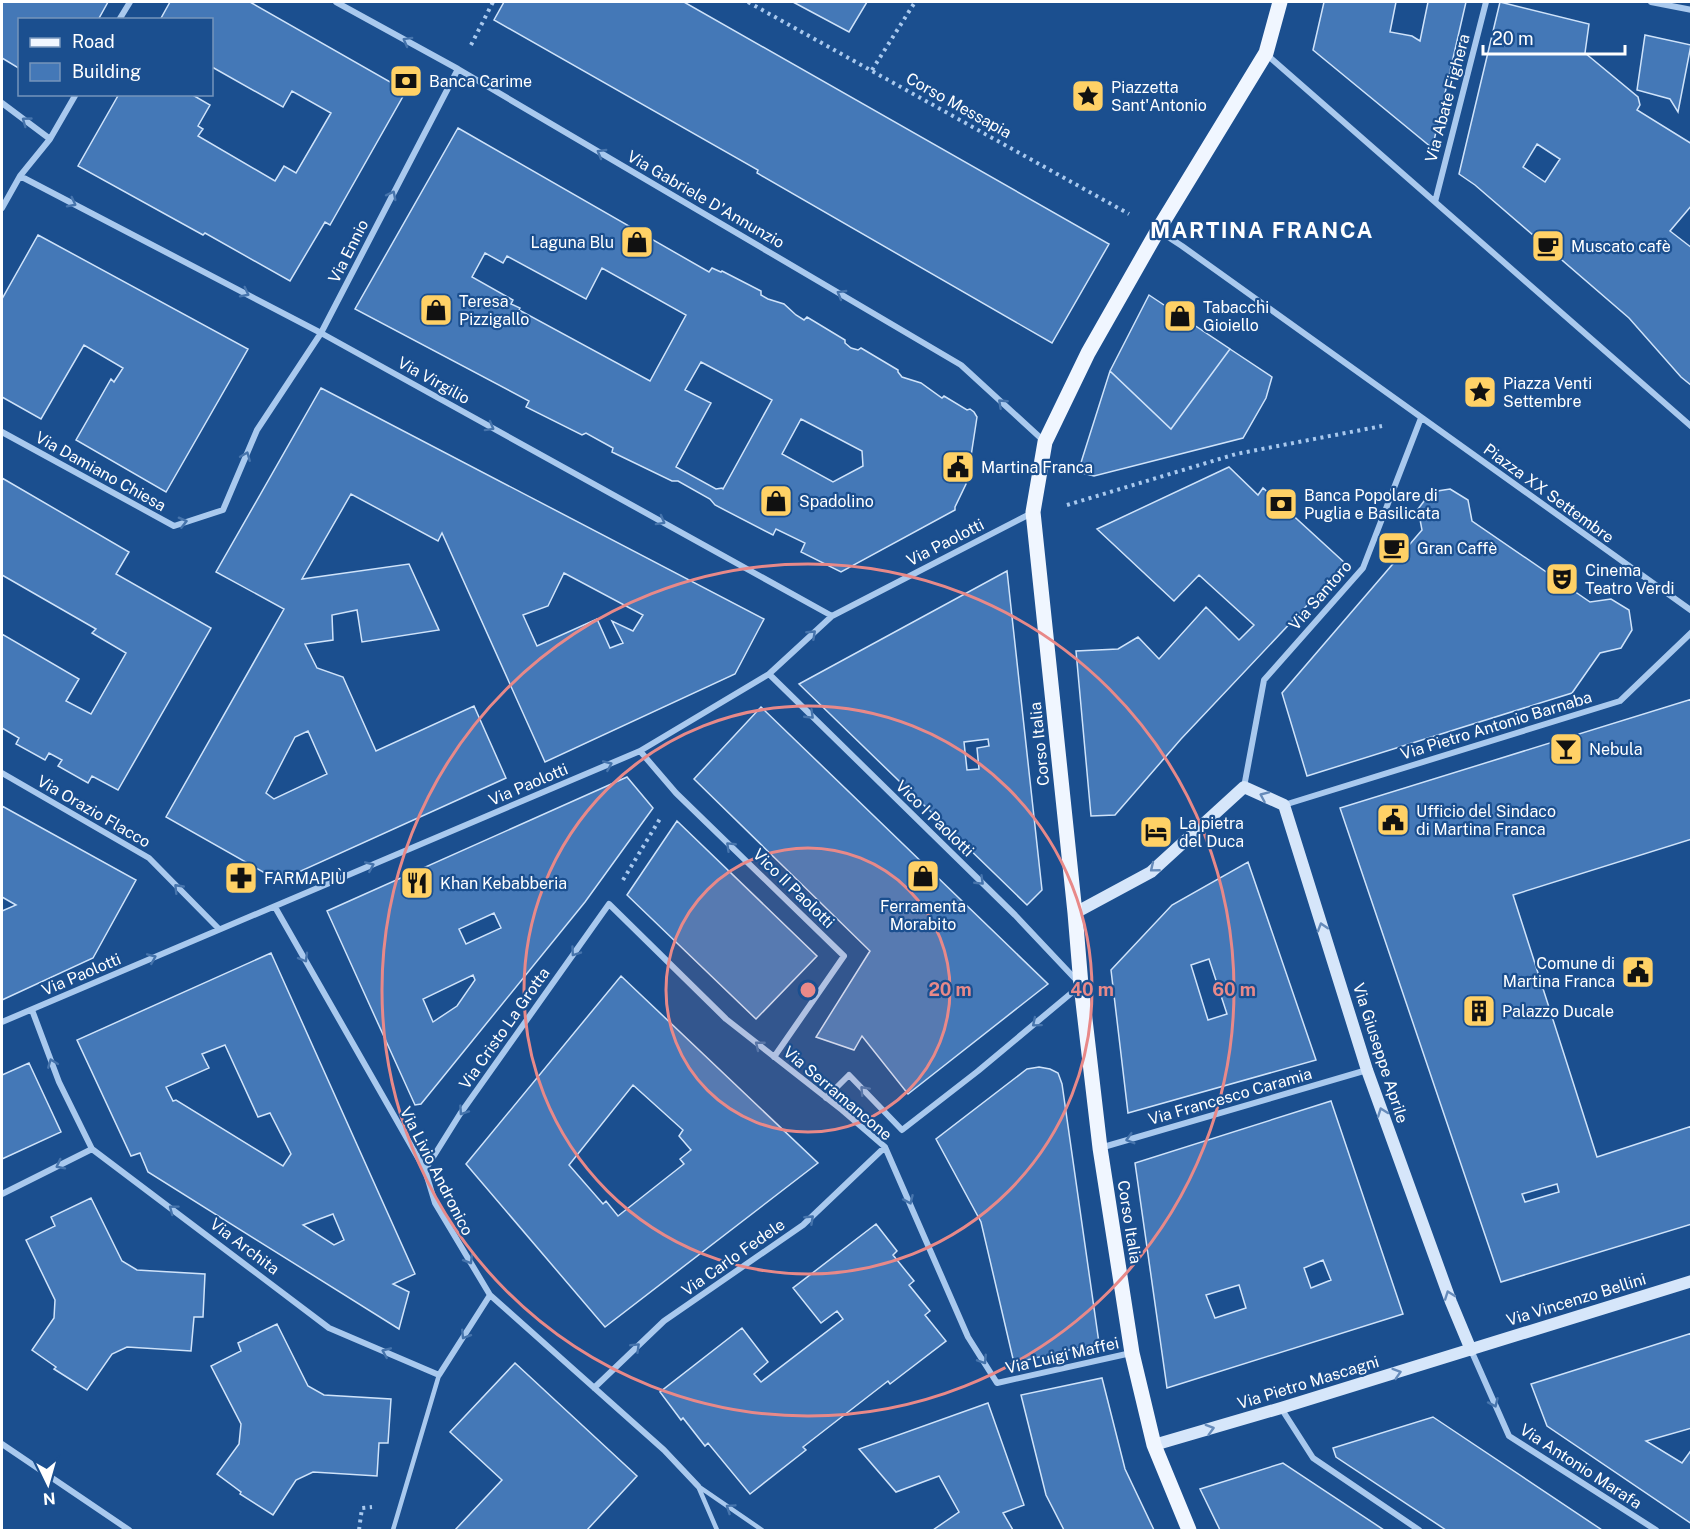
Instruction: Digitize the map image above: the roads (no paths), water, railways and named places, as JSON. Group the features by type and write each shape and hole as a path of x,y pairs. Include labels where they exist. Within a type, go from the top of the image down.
{"main road":[{"name":"Corso Italia","path":"1189,1530 1154,1445 1132,1353 1100,1148 1081,985 1033,512 1045,442 1088,353 1158,231 1266,53 1280,2"}],"street":[{"path":"120,18 130,2"},
{"name":"Via Gabriele D'Annunzio","path":"336,2 458,69 961,365 1045,442"},
{"name":"Via Abate Fighera","path":"1435,202 1486,2"},
{"path":"1651,2 1692,10"},
{"path":"1266,53 1692,427"},
{"name":"Via Ennio","path":"223,510 257,430 321,333 458,69"},
{"path":"2,208 20,176 50,139 75,96"},
{"path":"2,103 50,139"},
{"name":"Via Virgilio","path":"20,176 321,333 832,616"},
{"path":"1158,231 1421,418"},
{"name":"Piazza XX Settembre","path":"1421,418 1692,611"},
{"name":"Via Santoro","path":"1244,787 1264,680 1363,568 1421,418"},
{"name":"Via Damiano Chiesa","path":"2,432 174,526 223,510"},
{"name":"Via Paolotti","path":"2,1022 640,751 768,674 832,616 1033,512"},
{"name":"Via Pietro Antonio Barnaba","path":"1284,805 1620,701 1692,632"},
{"name":"Vico I Paolotti","path":"768,674 1015,915 1081,985"},
{"name":"Vico II Paolotti","path":"640,751 676,793 844,956 774,1058"},
{"name":"Via Orazio Flacco","path":"2,773 150,858 219,930"},
{"path":"1075,913 1151,872 1244,787 1284,805"},
{"name":"Via Giuseppe Aprile","path":"1284,805 1367,1070 1451,1302 1471,1350"},
{"name":"Via Serramancone","path":"609,904 726,1019 842,1110 885,1147 968,1337 998,1383"},
{"name":"Via Cristo La Grotta","path":"425,1170 460,1114 609,904"},
{"name":"Via Livio Andronico","path":"275,907 425,1170 435,1203 490,1294 664,1450 698,1486"},
{"path":"825,1098 849,1075 902,1130 978,1071 1081,985"},
{"name":"Via Archita","path":"32,1010 59,1082 92,1149 329,1328 439,1375"},
{"name":"Via Francesco Caramia","path":"1100,1148 1367,1070"},
{"name":"Via Carlo Fedele","path":"594,1388 664,1321 803,1225 885,1147"},
{"path":"2,1194 92,1149"},
{"name":"Via Vincenzo Bellini","path":"1471,1350 1692,1281"},
{"path":"439,1375 490,1294"},
{"name":"Via Pietro Mascagni","path":"1154,1445 1471,1350"},
{"name":"Via Antonio Marafa","path":"1471,1350 1509,1436 1656,1530"},
{"name":"Via Luigi Maffei","path":"998,1383 1132,1353"},
{"path":"1281,1408 1312,1458 1419,1530"},
{"path":"2,1444 129,1530"}],"lane":[{"path":"393,1530 439,1375"},
{"path":"698,1486 717,1530"},
{"path":"698,1486 762,1530"}],"place":[{"name":"Banca Carime","path":"406,81"},
{"name":"Piazzetta Sant'Antonio","path":"1088,96"},
{"name":"Laguna Blu","path":"637,242"},
{"name":"Muscato cafè","path":"1548,246"},
{"name":"Teresa Pizzigallo","path":"436,310"},
{"name":"Tabacchi Gioiello","path":"1180,316"},
{"name":"Piazza Venti Settembre","path":"1480,392"},
{"name":"Martina Franca","path":"958,467"},
{"name":"Spadolino","path":"776,501"},
{"name":"Banca Popolare di Puglia e Basilicata","path":"1281,504"},
{"name":"Gran Caffè","path":"1394,548"},
{"name":"Cinema Teatro Verdi","path":"1562,579"},
{"name":"Nebula","path":"1566,749"},
{"name":"Ufficio del Sindaco di Martina Franca","path":"1393,820"},
{"name":"La pietra del Duca","path":"1156,832"},
{"name":"Ferramenta Morabito","path":"923,876"},
{"name":"FARMAPIÙ","path":"241,878"},
{"name":"Khan Kebabberia","path":"417,883"},
{"name":"Comune di Martina Franca","path":"1638,972"},
{"name":"Palazzo Ducale","path":"1479,1011"}],"district":[{"name":"MARTINA FRANCA","path":"1262,230"}]}
